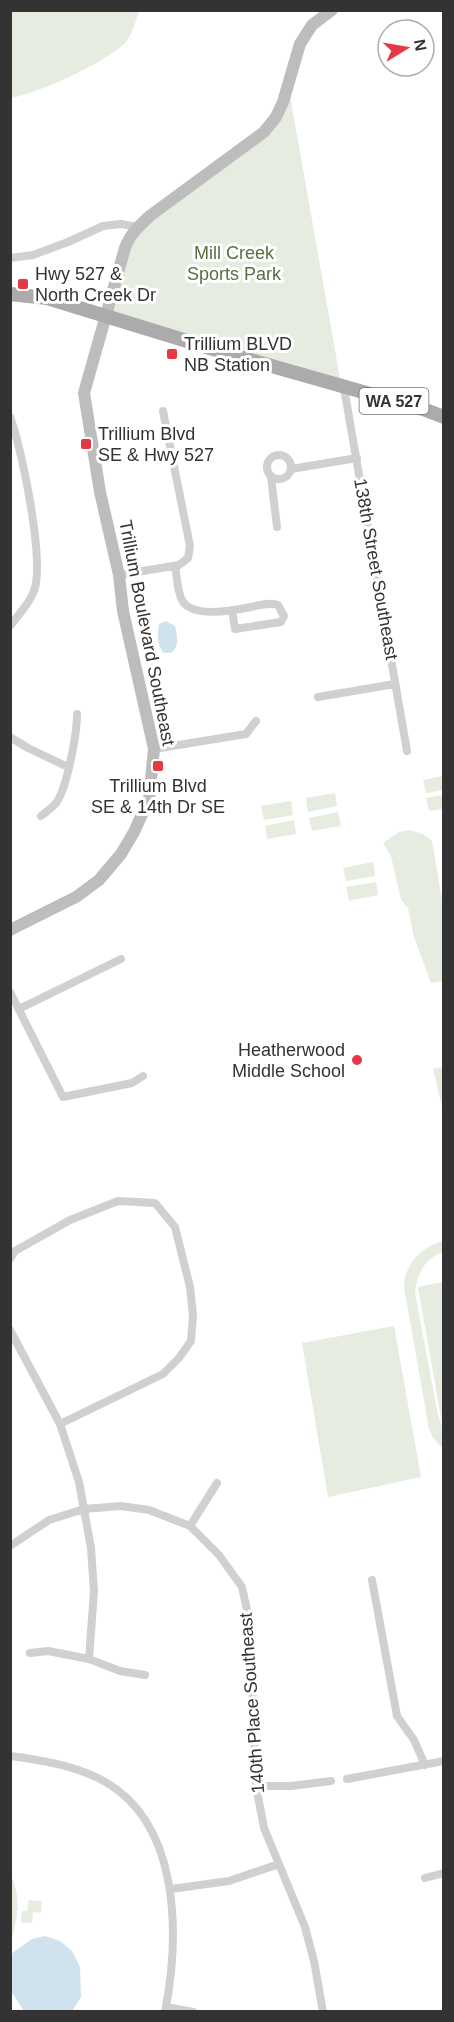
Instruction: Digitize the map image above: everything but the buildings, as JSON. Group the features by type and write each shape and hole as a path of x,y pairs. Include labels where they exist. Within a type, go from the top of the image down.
{"main road":[{"name":"WA 527","path":"10,294 47,298 444,417"}],"street":[{"path":"10,258 33,255 103,226 121,224 138,227 264,132 276,117 283,102 300,44 312,26 332,10"},
{"name":"Trillium Boulevard Southeast","path":"10,930 76,897 99,880 121,854 149,799 154,749 123,611 119,575 100,492 84,393 125,248 138,227"},
{"name":"138th Street Southeast","path":"344,388 407,750"},
{"path":"119,575 175,566 188,558 190,546 163,411"},
{"path":"10,417 18,440 36,542 37,570 34,592 10,626"},
{"path":"271,477 282,480 288,476 291,469 290,461 279,455 268,461 267,465 271,477 277,527"},
{"path":"291,469 357,458"},
{"path":"175,566 181,597 191,610 199,612 232,610 272,603 278,605 284,616 281,622 235,629 232,610"},
{"path":"318,697 395,684"},
{"path":"41,816 57,802 77,731 77,714"},
{"path":"154,749 246,734 256,721"},
{"path":"10,736 28,748 68,767"},
{"path":"20,1009 122,959"},
{"path":"10,992 63,1097 132,1083 143,1076"},
{"path":"10,1259 15,1251 70,1220 118,1201 155,1203 175,1227 190,1287 193,1315 190,1341 179,1358 163,1374 60,1424"},
{"path":"10,1330 60,1424 79,1482 91,1548 94,1591 89,1659"},
{"path":"10,1546 49,1521 84,1509 121,1506 149,1510 190,1526 217,1483"},
{"name":"140th Place Southeast","path":"190,1526 219,1555 242,1587 250,1624 256,1786 264,1828 305,1927 323,2012"},
{"path":"372,1580 397,1716 414,1740 425,1765"},
{"path":"30,1653 48,1651 89,1659 120,1671 145,1675"},
{"path":"10,1756 50,1761 99,1779 134,1805 158,1844 171,1889 172,1946 166,2009 194,2012"},
{"path":"347,1779 444,1761"},
{"path":"256,1786 291,1786 331,1781"},
{"path":"171,1889 229,1881 279,1864"},
{"path":"425,1878 444,1873"}],"green space":[{"path":"11,10 139,11 129,38 114,52 70,77 11,98"},
{"name":"Mill Creek Sports Park","path":"289,90 341,384 109,315 129,242 140,227 272,127"},
{"path":"443,776 443,790 426,793 423,780"},
{"path":"335,793 337,806 308,812 306,798"},
{"path":"443,795 443,809 429,811 426,798"},
{"path":"291,801 293,815 264,820 261,806"},
{"path":"338,812 341,826 312,831 309,818"},
{"path":"294,820 296,834 267,839 265,826"},
{"path":"410,830 423,834 432,841 443,906 443,981 431,983 414,937 408,908 401,900 391,856 383,843 399,832"},
{"path":"373,862 375,876 346,881 343,868"},
{"path":"376,882 378,895 349,901 346,887"},
{"path":"444,1067 443,1154 443,1111 433,1069"},
{"path":"443,1241 443,1252 426,1263 415,1293 438,1415 443,1429 443,1449 433,1438 429,1429 404,1287 407,1271 421,1252"},
{"path":"443,1282 443,1429 418,1287"},
{"path":"394,1326 421,1477 328,1497 302,1343"},
{"path":"10,1873 16,1889 18,1904 11,1937"},
{"path":"29,1900 42,1901 41,1913 33,1912 32,1923 21,1922 22,1911 27,1911"}],"water":[{"path":"166,621 175,626 177,644 171,653 164,653 158,640 159,624"},
{"path":"45,1936 60,1941 72,1951 80,1967 81,1997 72,2011 24,2011 11,1991 11,1954 32,1939"}],"place":[{"name":"Hwy 527 & North Creek Dr","path":"23,284"},
{"name":"Trillium BLVD NB Station","path":"172,354"},
{"name":"Trillium Blvd SE & Hwy 527","path":"86,444"},
{"name":"Trillium Blvd SE & 14th Dr SE","path":"158,766"},
{"name":"Heatherwood Middle School","path":"357,1060"}]}
